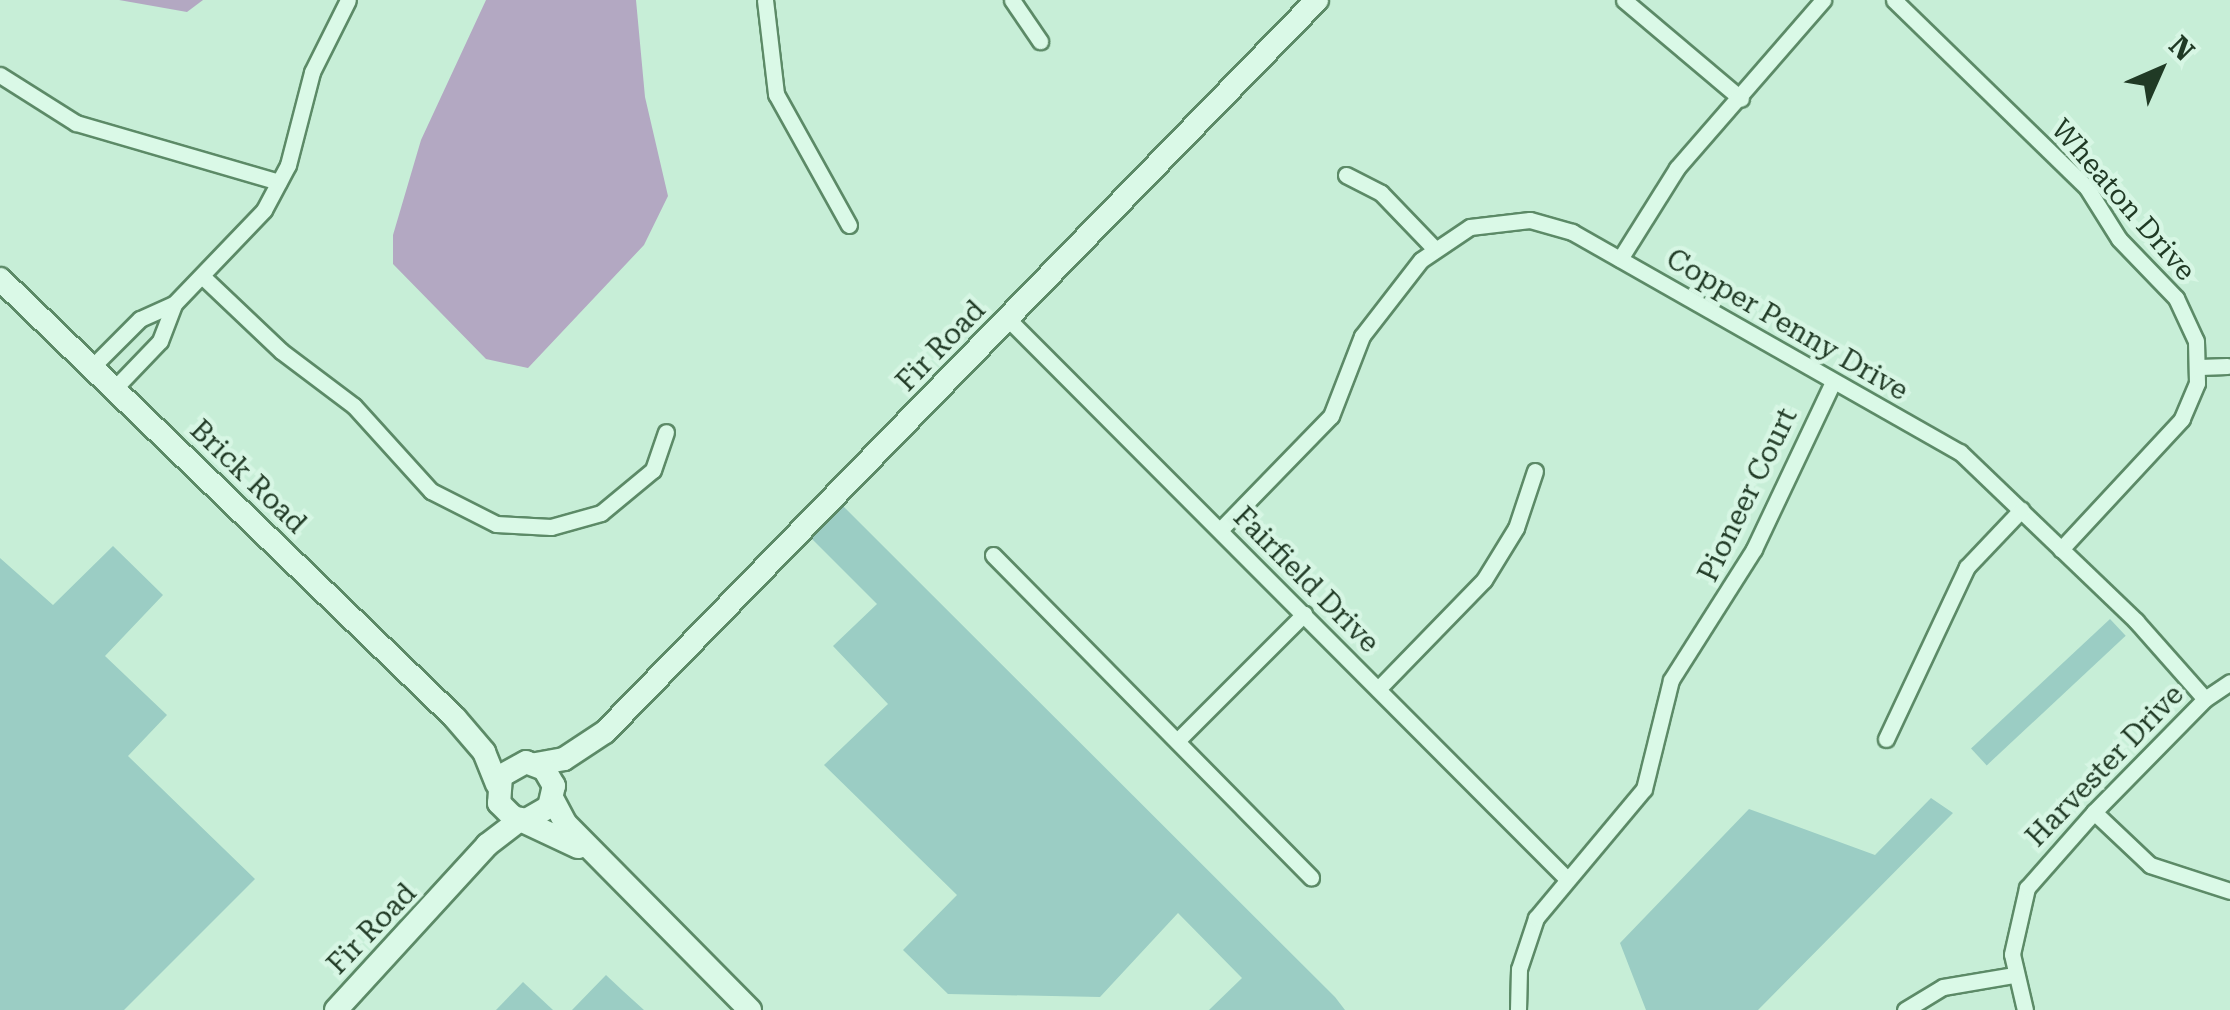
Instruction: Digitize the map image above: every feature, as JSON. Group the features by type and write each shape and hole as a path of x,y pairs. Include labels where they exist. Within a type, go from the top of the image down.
{"street":[{"path":"92,367 140,319 174,304 250,226 279,182 307,86 348,0"},
{"path":"765,0 776,94 849,225"},
{"path":"1012,0 1040,40"},
{"name":"Fir Road","path":"553,797 604,732 1317,0"},
{"path":"1624,0 1741,99"},
{"path":"1620,259 1663,186 1823,0"},
{"name":"Wheaton Drive","path":"1894,0 2087,188 2119,239 2176,298 2193,330 2200,367"},
{"path":"0,75 76,123 279,182"},
{"path":"1220,530 1331,416 1366,328 1434,248 1381,193 1346,175"},
{"name":"Copper Penny Drive","path":"1434,248 1470,228 1509,220 1551,224 1620,259 1960,452 2062,549 2205,699"},
{"path":"202,276 281,351 354,406 431,491 496,524 551,528 601,513 653,470 666,432"},
{"name":"Brick Road","path":"0,279 455,718 484,752 497,790"},
{"path":"114,389 160,341 174,304"},
{"name":"Fairfield Drive","path":"1009,320 1566,877"},
{"path":"2062,549 2168,439 2191,401 2200,367 2226,366"},
{"name":"Pioneer Court","path":"1518,1010 1526,940 1566,877 1644,789 1671,680 1754,549 1833,382"},
{"path":"1378,689 1484,580 1516,528 1535,471"},
{"path":"1886,739 1968,567 2021,510"},
{"path":"993,555 1311,877"},
{"path":"1177,741 1304,614"},
{"name":"Harvester Drive","path":"2025,1010 2013,975 2013,936 2028,888 2094,812 2205,699 2230,682"},
{"name":"Brick Road","path":"455,718 531,763"},
{"name":"Fir Road","path":"531,763 564,759 604,732"},
{"path":"604,864 505,811 497,790 507,768 531,763 550,777 553,797 565,823 750,1010"},
{"name":"Fir Road","path":"451,890 497,790"},
{"path":"525,819 553,797"},
{"path":"2094,812 2150,865 2230,891"},
{"name":"Fir Road","path":"336,1010 451,890 487,846 525,819"},
{"path":"1905,1010 1943,986 2013,975"}],"shaded area":[{"path":"119,0 203,0 187,12"},
{"path":"486,0 636,0 645,97 668,196 644,245 528,368 486,359 393,264 393,235 421,140"},
{"path":"841,504 1345,1010 1209,1010 1242,978 1178,913 1100,997 948,994 903,950 957,895 824,765 888,704 833,646 877,604 809,536"},
{"path":"113,546 163,595 105,656 167,715 128,756 255,879 124,1010 0,1010 0,558 53,605"},
{"path":"2110,619 2126,636 1987,765 1971,749"},
{"path":"1931,798 1953,813 1758,1010 1646,1010 1620,943 1749,809 1875,855"},
{"path":"606,975 623,991 644,1010 572,1010"},
{"path":"523,982 553,1010 496,1010"}]}
